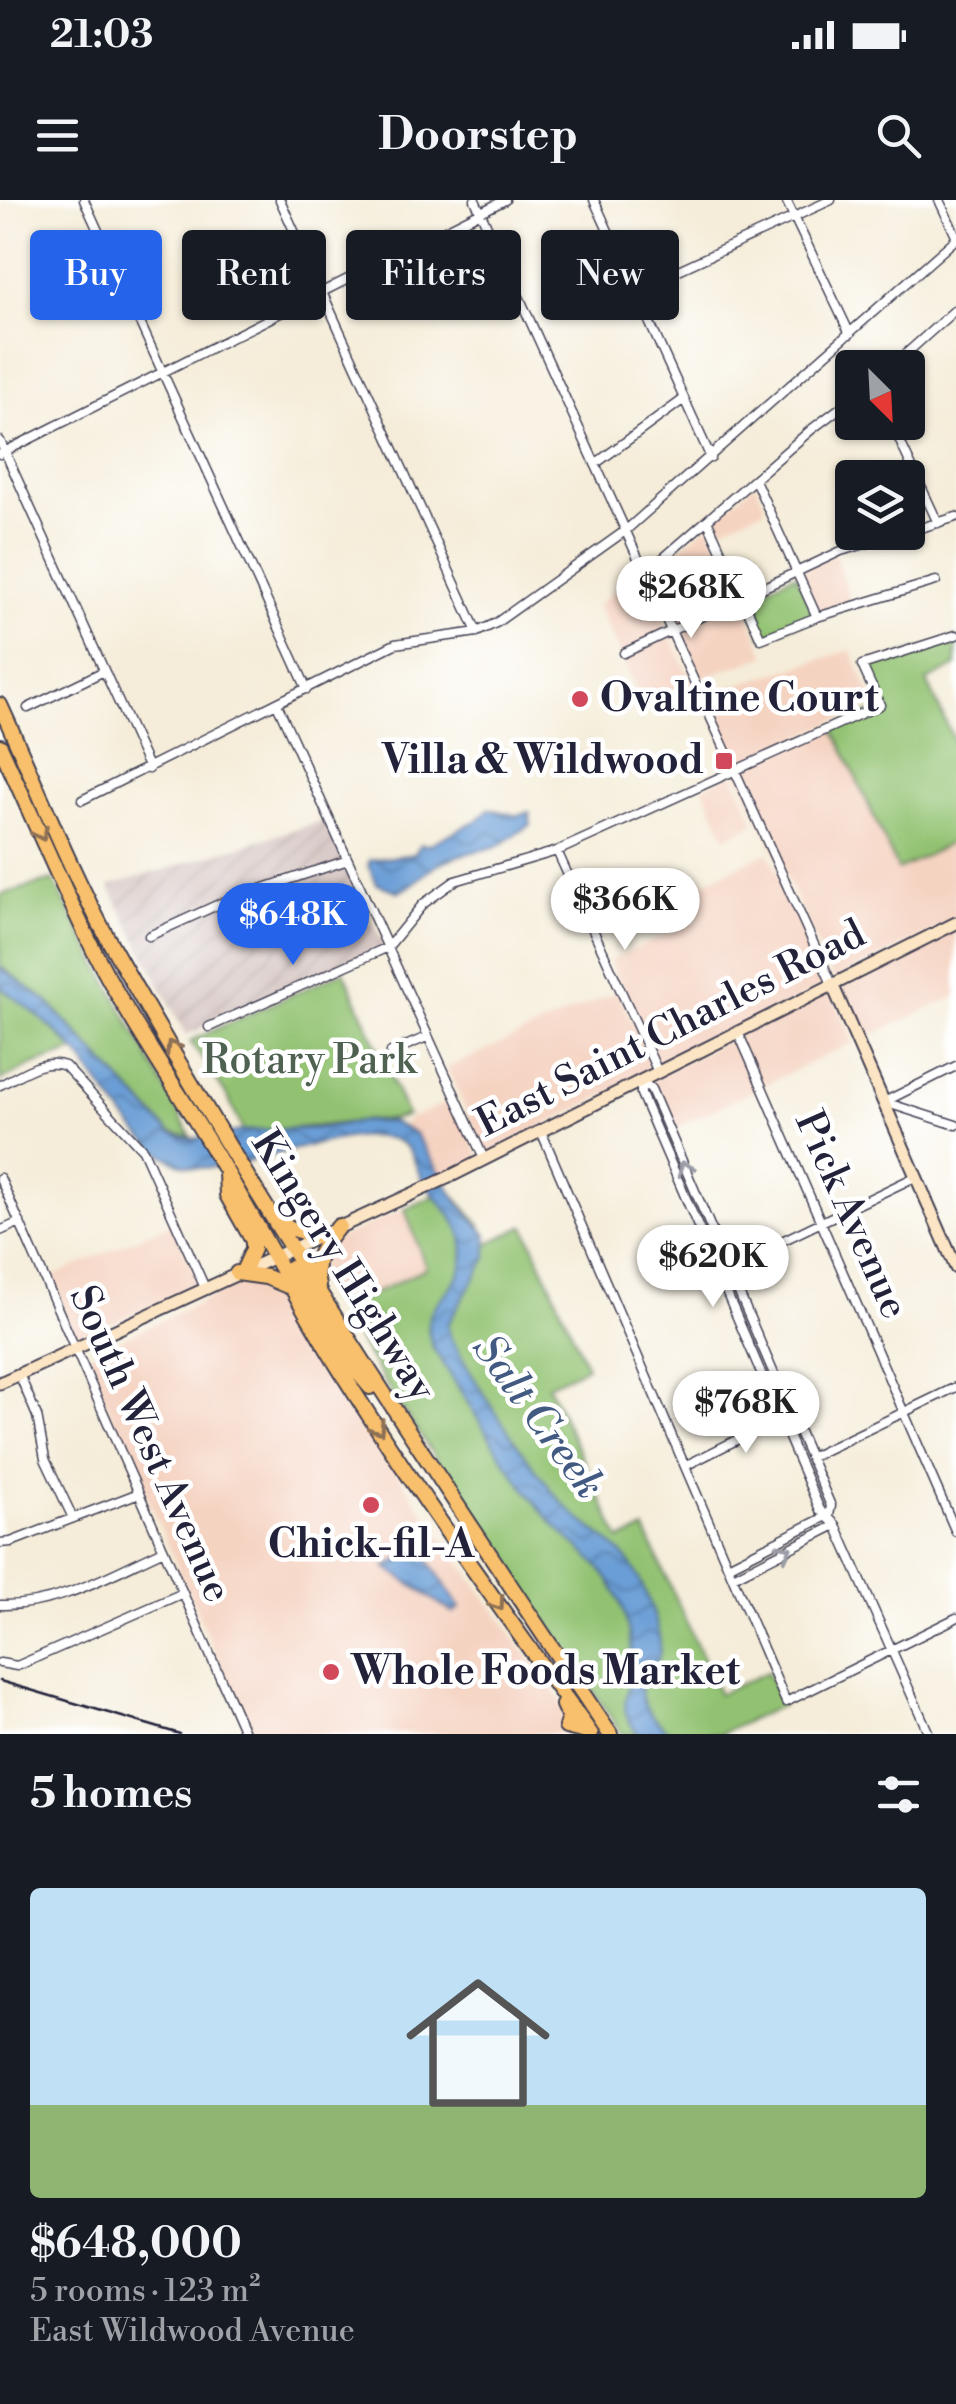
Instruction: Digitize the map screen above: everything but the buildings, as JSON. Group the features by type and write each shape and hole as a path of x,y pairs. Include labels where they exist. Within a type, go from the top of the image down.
{"highway":[{"name":"Kingery Highway","path":"0,705 106,936 290,1248 610,1734"},
{"name":"Kingery Highway","path":"0,746 94,950 133,1024 225,1169 290,1287 380,1430 591,1733"},
{"path":"225,1169 227,1195 253,1241 253,1250 240,1271 290,1287"},
{"path":"268,1208 288,1227 316,1236"},
{"path":"320,1296 316,1260 339,1226"},
{"path":"275,1254 288,1264 344,1356 396,1414"}],"main road":[{"name":"East Saint Charles Road","path":"0,1382 275,1254 415,1194 956,923"},
{"path":"832,984 956,1268"}],"street":[{"path":"84,200 306,689"},
{"path":"280,200 294,230"},
{"path":"475,200 832,984"},
{"path":"326,290 505,200"},
{"path":"594,200 607,230"},
{"path":"786,200 850,334"},
{"path":"679,269 831,200"},
{"path":"82,800 395,644 477,632 496,623 626,531 956,238 939,200"},
{"path":"326,299 477,632"},
{"path":"910,350 956,309"},
{"path":"2,452 267,320"},
{"path":"648,320 711,458"},
{"path":"595,464 684,399"},
{"path":"645,574 835,412"},
{"path":"899,440 938,522"},
{"path":"0,441 149,769"},
{"path":"755,480 818,617"},
{"path":"925,526 956,517"},
{"path":"708,522 762,639 818,617 936,581"},
{"path":"624,653 848,550"},
{"path":"210,1028 388,947 415,912 455,881 557,851 880,704 862,666 956,635"},
{"path":"28,708 104,671"},
{"path":"277,704 484,1159"},
{"path":"557,851 658,1072"},
{"path":"150,936 228,900 348,860"},
{"name":"Pick Avenue","path":"738,1032 956,1532"},
{"path":"391,1052 427,1037"},
{"path":"0,1084 42,1065 62,1064 143,1150 205,1288"},
{"path":"884,1102 956,1066"},
{"path":"641,1080 651,1089 728,1267 831,1506 829,1515"},
{"path":"641,1080 641,1094 820,1510 836,1525 928,1734"},
{"path":"884,1102 956,1125"},
{"path":"541,1130 786,1702 956,1618"},
{"path":"728,1267 916,1176"},
{"name":"South West Avenue","path":"0,1178 245,1734"},
{"path":"0,1232 20,1222"},
{"path":"18,1374 37,1416 45,1459 72,1516"},
{"path":"810,1458 956,1387"},
{"path":"685,1466 791,1413"},
{"path":"0,1543 35,1534 72,1516 140,1493"},
{"path":"728,1566 829,1515"},
{"path":"732,1577 836,1525"},
{"path":"0,1605 46,1601 164,1550"},
{"path":"0,1663 18,1666 182,1593"}],"shaded area":[{"path":"755,483 766,508 714,531 711,523"},
{"path":"708,525 766,656 696,679 648,575"},
{"path":"835,554 851,605 819,614 800,571"},
{"path":"641,570 694,687 646,710 597,605"},
{"path":"851,650 875,703 735,767 704,695"},
{"path":"834,729 897,869 956,840 956,920 834,980 737,771"},
{"path":"733,773 755,823 726,838 703,787"},
{"path":"326,820 384,945 186,1035 109,886"},
{"path":"768,852 828,984 659,1069 610,960 699,920 686,891"},
{"path":"956,925 956,996 859,1041 834,986"},
{"path":"830,988 854,1042 667,1132 645,1082"},
{"path":"618,991 654,1070 486,1155 447,1068"},
{"path":"453,1100 480,1158 441,1177 415,1133 403,1126 408,1119"},
{"path":"405,1209 426,1268 340,1310 320,1277 321,1258 333,1241"},
{"path":"172,1223 200,1284 76,1339 49,1278"},
{"path":"247,1280 279,1287 417,1503 585,1734 250,1734 86,1356"}],"green space":[{"path":"796,574 815,615 763,637 745,597"},
{"path":"956,638 956,666 927,681 956,745 956,840 898,870 834,729 884,706 868,667"},
{"path":"53,880 191,1137 170,1132 48,1002 0,966 0,895"},
{"name":"Rotary Park","path":"344,971 407,1115 243,1131 229,1099 190,1041"},
{"path":"0,987 42,1018 75,1051 0,1081"},
{"path":"449,1189 478,1222 487,1244 525,1226 587,1367 548,1385 620,1540 645,1530 719,1694 767,1672 783,1705 720,1734 622,1734 388,1388 340,1310 426,1268 405,1209"}],"water":[{"path":"489,809 518,816 529,812 531,825 498,846 445,861 399,892 377,884 368,865 370,860 415,854 420,844 428,845 479,819"},
{"path":"0,967 47,1002 170,1133 192,1139 364,1121 391,1122 415,1133 459,1203 487,1235 487,1258 447,1325 451,1339 501,1421 543,1479 567,1508 623,1556 639,1578 660,1640 658,1659 645,1678 641,1694 647,1709 671,1734 639,1734 632,1726 625,1704 631,1644 614,1588 598,1566 534,1501 433,1348 428,1329 430,1316 461,1268 462,1238 451,1216 424,1182 407,1148 389,1138 365,1136 214,1167 192,1167 174,1161 141,1136 67,1042 0,987"},
{"path":"420,1547 460,1608 453,1613 386,1567"}],"railway":[{"path":"0,1681 180,1734"}],"place":[{"name":"Ovaltine Court","path":"580,699"},
{"name":"Villa & Wildwood","path":"724,761"},
{"name":"Chick-fil-A","path":"371,1505"},
{"name":"Whole Foods Market","path":"331,1672"}],"water label":[{"name":"Salt Creek","path":"538,1417"}]}
